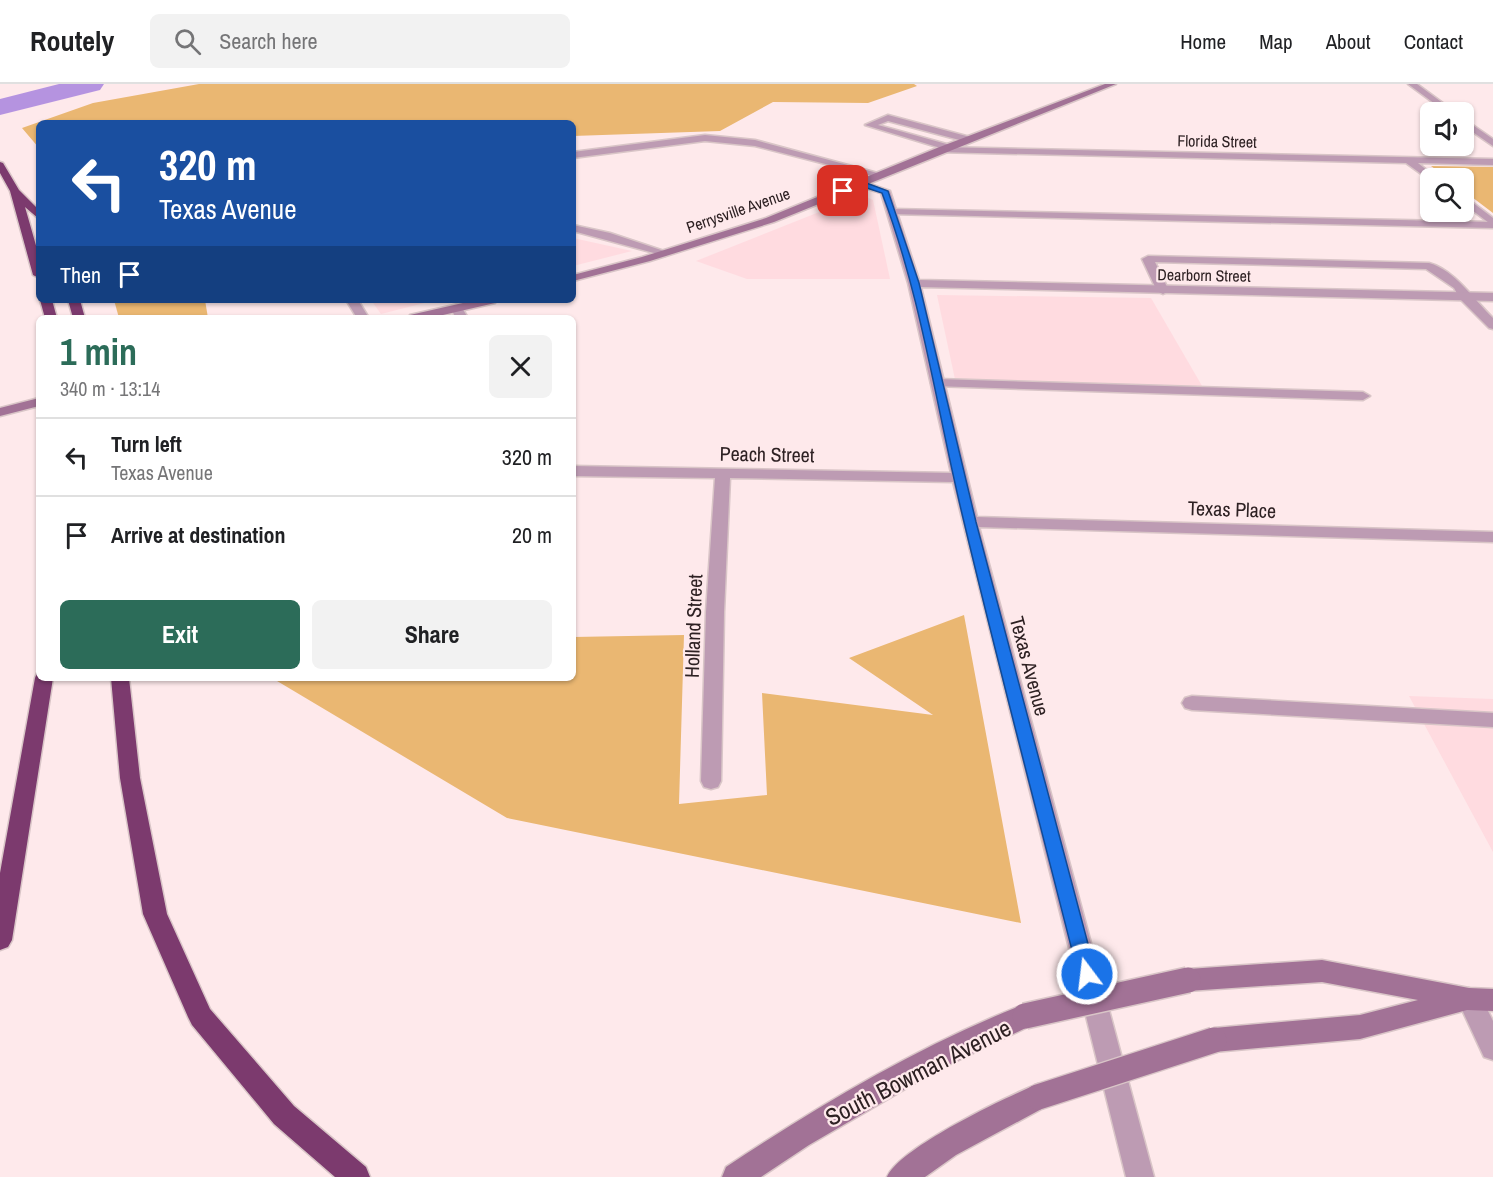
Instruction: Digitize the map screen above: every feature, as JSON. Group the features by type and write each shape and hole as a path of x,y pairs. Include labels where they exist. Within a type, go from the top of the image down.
{"highway":[{"path":"0,165 15,191 36,213"},
{"path":"15,191 36,264"},
{"path":"0,940 43,681"},
{"path":"120,681 130,778 155,914 201,1017 284,1115 356,1177"}],"street":[{"name":"Perrysville Avenue","path":"576,277 665,253 770,220 968,139 1112,84"},
{"path":"1412,84 1437,102"},
{"name":"Florida Street","path":"968,139 888,118 869,125 943,149 1493,162"},
{"path":"1474,129 1493,143"},
{"path":"576,155 705,138 755,143 880,175"},
{"path":"1408,160 1420,169"},
{"name":"Texas Avenue","path":"861,184 885,191 914,283 970,522 1140,1177"},
{"path":"1474,208 1493,224"},
{"path":"893,212 1493,224"},
{"path":"576,229 665,253"},
{"path":"1163,291 1148,258 1429,266 1459,286 1464,297 1493,325"},
{"name":"Dearborn Street","path":"914,283 1163,291 1493,297"},
{"path":"459,314 484,303"},
{"path":"938,383 1364,396"},
{"path":"0,412 36,403"},
{"name":"Peach Street","path":"576,471 961,478"},
{"name":"Holland Street","path":"711,781 715,612 723,474"},
{"name":"Texas Place","path":"970,522 1493,537"},
{"path":"1191,703 1493,720"},
{"name":"South Bowman Avenue","path":"736,1177 799,1134 927,1062 1025,1016 1188,980 1322,970 1481,1000"},
{"path":"901,1177 946,1145 1038,1097 1214,1040 1360,1027 1481,1000 1493,1048"}],"shaded area":[{"path":"199,84 914,84 917,86 868,103 773,102 720,131 576,136 576,120 45,120 93,103"},
{"path":"36,123 36,144 22,128"},
{"path":"1431,166 1493,167 1493,213 1474,199 1474,168 1434,168"},
{"path":"862,195 873,200 890,279 747,279 696,261"},
{"path":"576,239 632,251 576,265"},
{"path":"937,295 1151,298 1205,391 956,384"},
{"path":"115,303 206,303 208,315 118,315"},
{"path":"373,303 424,303 381,314"},
{"path":"964,615 1021,923 507,818 277,681 576,681 576,637 684,635 679,804 767,795 762,693 933,715 849,658"},
{"path":"1409,696 1493,699 1493,852"}],"waterway":[{"path":"0,107 91,84"}],"route":[{"path":"843,191 861,184 885,191 893,212 914,283 970,522 1087,974"}]}
